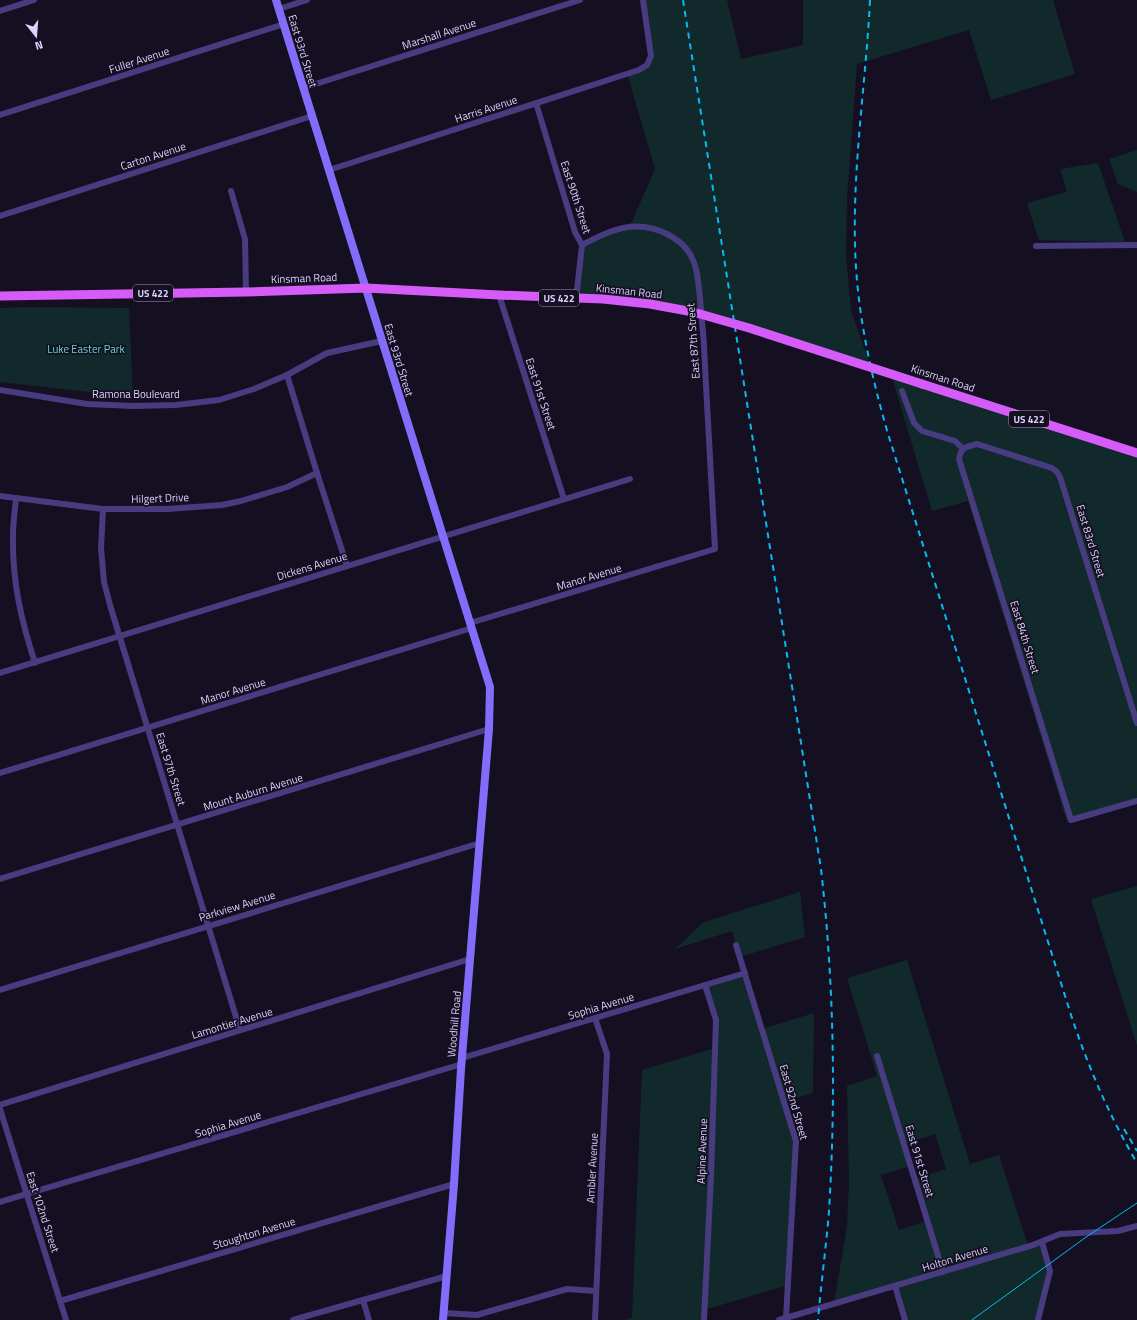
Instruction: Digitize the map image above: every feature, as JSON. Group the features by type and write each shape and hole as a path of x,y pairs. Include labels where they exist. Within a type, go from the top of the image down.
{"main road":[{"name":"East 93rd Street","path":"276,0 490,687 489,729"},
{"name":"Kinsman Road","path":"0,296 246,292 366,288 576,299 603,299 650,304 693,312 754,330 1137,453"},
{"name":"Woodhill Road","path":"444,1316 462,1061 489,729"}],"street":[{"path":"0,11 34,0"},
{"path":"279,9 307,0"},
{"name":"Marshall Avenue","path":"303,88 559,3 580,0"},
{"name":"Harris Avenue","path":"329,170 639,70 647,64 651,56 643,0"},
{"name":"Fuller Avenue","path":"0,115 284,24"},
{"name":"East 90th Street","path":"536,103 575,232 582,245 576,299"},
{"name":"Carton Avenue","path":"0,216 312,116"},
{"path":"231,191 245,239 246,292"},
{"name":"East 87th Street","path":"582,245 601,235 618,229 630,226 644,226 658,229 680,242 694,263 698,278 703,320 715,549"},
{"path":"1036,246 1137,245"},
{"name":"East 91st Street","path":"499,295 564,499"},
{"name":"Ramona Boulevard","path":"0,390 87,404 134,406 176,405 219,400 254,389 287,376 327,353 382,341"},
{"path":"287,376 347,566"},
{"path":"902,391 914,423 922,431 954,440 963,449"},
{"name":"East 83rd Street","path":"963,449 977,444 1052,468 1057,472 1076,526 1137,723"},
{"name":"East 84th Street","path":"963,449 960,452 959,459 1071,820 1137,801"},
{"name":"Hilgert Drive","path":"0,496 103,509 168,509 222,505 262,496 286,488 317,473"},
{"name":"Dickens Avenue","path":"0,673 630,479"},
{"path":"16,498 13,534 15,583 19,605 35,663"},
{"name":"East 97th Street","path":"103,509 101,548 104,582 110,606 240,1030"},
{"name":"Manor Avenue","path":"0,773 148,728 715,549"},
{"name":"Mount Auburn Avenue","path":"0,879 178,826 489,729"},
{"name":"Parkview Avenue","path":"0,990 208,925 480,843"},
{"name":"East 92nd Street","path":"736,945 796,1141 786,1318"},
{"name":"Lamontier Avenue","path":"0,1105 470,960"},
{"name":"Sophia Avenue","path":"0,1202 745,973"},
{"name":"Alpine Avenue","path":"704,1320 711,1176 716,1020 705,985"},
{"name":"Ambler Avenue","path":"595,1018 607,1054 595,1320"},
{"name":"East 91st Street","path":"877,1056 943,1272"},
{"name":"East 102nd Street","path":"0,1109 66,1320"},
{"name":"Stoughton Avenue","path":"60,1301 454,1184"},
{"name":"Holton Avenue","path":"779,1320 1042,1242 1060,1234 1118,1231 1137,1226"},
{"path":"1038,1320 1050,1271 1042,1242"},
{"path":"293,1320 447,1276"},
{"path":"895,1286 905,1320"},
{"path":"444,1316 477,1315 567,1289 596,1291"},
{"path":"363,1300 369,1320"}],"green space":[{"path":"643,0 727,0 741,59 803,45 803,0 1053,0 1075,74 991,100 969,30 857,64 847,198 846,256 851,311 871,367 693,312 576,299 582,245 630,226 655,169 627,73 639,70 651,56"},
{"path":"1137,150 1137,192 1118,184 1109,159"},
{"path":"1098,163 1125,242 1039,240 1027,203 1067,192 1060,169"},
{"name":"Luke Easter Park","path":"0,308 129,308 133,397 0,382"},
{"path":"891,374 1137,453 1137,801 1067,822 968,501 932,511"},
{"path":"1137,886 1137,1046 1091,899"},
{"path":"800,892 805,937 740,957 732,931 675,949 704,922"},
{"path":"907,960 970,1164 999,1155 1028,1246 1042,1242 1049,1269 1038,1320 905,1320 895,1286 834,1304 847,1226 849,1181 847,1086 877,1076 847,978","holes":["935,1134 946,1169 915,1179 927,1221 899,1230 881,1175 911,1166 904,1144"]},
{"path":"745,973 762,1029 814,1013 813,1093 784,1102 796,1141 788,1285 704,1310 704,1320 624,1320 632,1317 642,1070 715,1048 716,1020 705,985"}],"tram line":[{"path":"972,1320 1089,1235 1137,1203"}],"railway":[{"path":"683,0 821,869 829,954 833,1126 829,1211 818,1320"},
{"path":"870,0 856,182 855,243 861,315 875,387 888,434 1072,1018 1101,1092 1137,1163"},
{"path":"1124,1129 1137,1151"}]}
